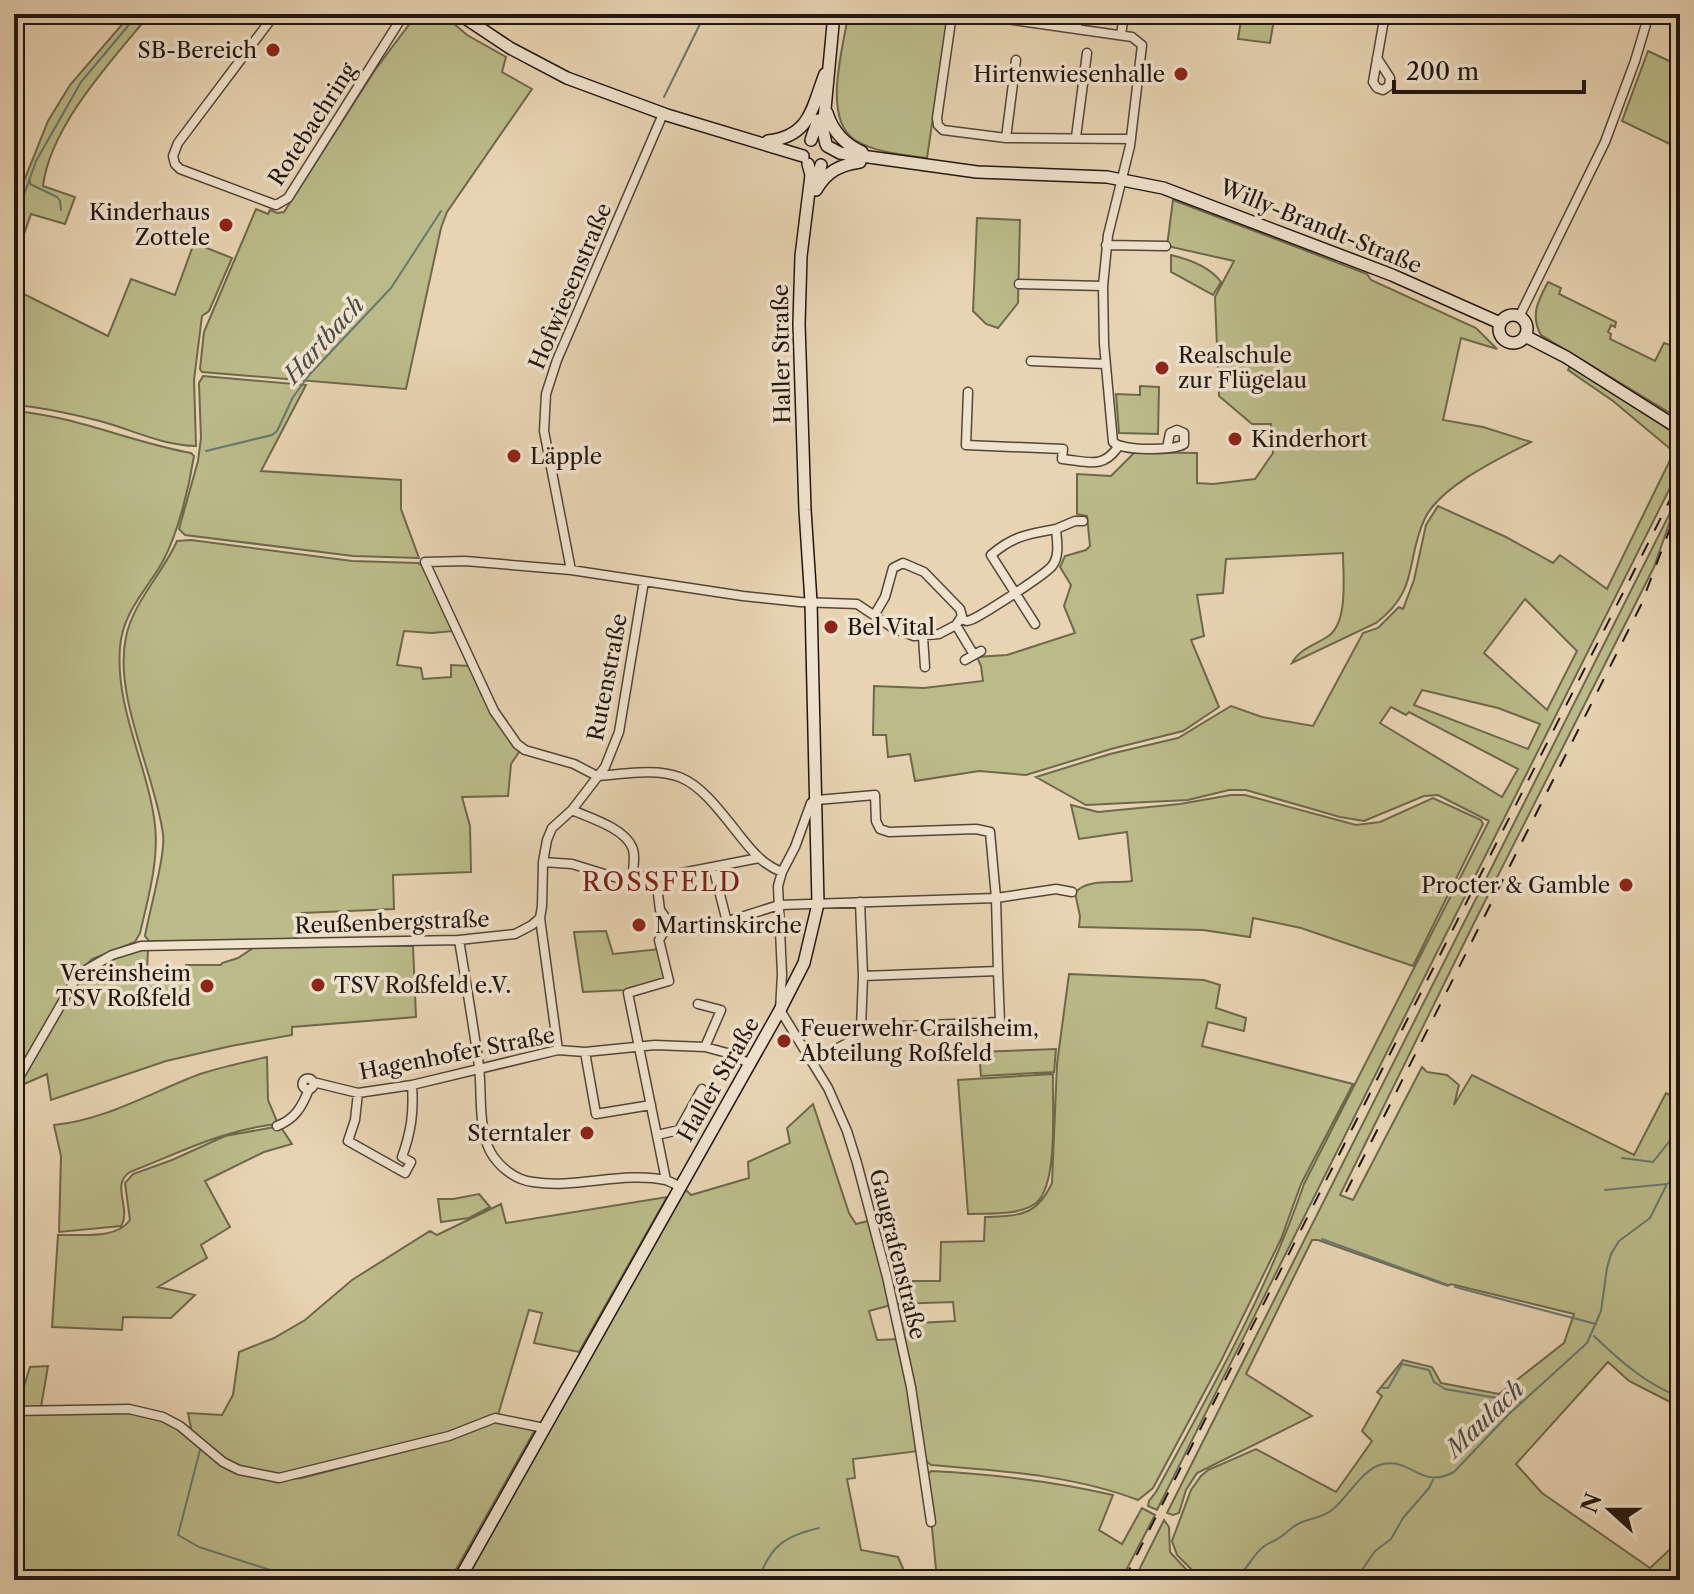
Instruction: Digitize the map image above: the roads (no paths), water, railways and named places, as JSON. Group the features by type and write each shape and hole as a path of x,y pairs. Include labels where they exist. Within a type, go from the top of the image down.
{"main road":[{"path":"459,14 553,72 663,114 740,138 813,155"},
{"name":"Haller Straße","path":"826,145 823,130 834,14"},
{"name":"Haller Straße","path":"459,1580 780,1010 797,978 814,930 818,904 816,603 804,495 799,301 801,256 816,129 830,53"},
{"path":"768,141 785,137 806,122 826,69"},
{"path":"826,104 833,127 845,142 860,151 886,159"},
{"path":"740,138 793,146 813,155"},
{"name":"Willy-Brandt-Straße","path":"1123,180 969,177 813,155 819,140 840,153 977,172 1077,174 1123,180 1163,188 1392,275 1500,323"},
{"name":"Haller Straße","path":"808,544 811,509 805,286 815,193 813,155"},
{"path":"815,193 822,179 832,170 844,164 860,162"},
{"path":"1506,317 1519,317 1525,323 1525,336 1513,343 1504,340 1499,332 1500,323 1506,317"},
{"path":"1525,336 1566,357 1680,429"}],"street":[{"name":"Rotebachring","path":"275,14 184,133 173,156 180,169 276,205 288,198 404,14"},
{"path":"952,14 937,118 943,130 1006,138 1131,139"},
{"path":"971,14 1024,17 1136,38 1143,50 1131,139 1106,245 1103,286 1105,364 1113,439 1118,447"},
{"path":"1077,28 1078,14"},
{"path":"1121,35 1124,14"},
{"path":"1377,58 1385,14"},
{"path":"1519,317 1605,142 1649,14"},
{"path":"1076,137 1087,53"},
{"path":"1006,138 1016,60"},
{"name":"Hofwiesenstraße","path":"571,570 544,431 546,394 557,360 663,114"},
{"path":"1106,245 1166,246"},
{"path":"1019,284 1103,286"},
{"path":"1031,361 1105,364"},
{"path":"968,392 966,445 1063,449 1062,459 1103,462 1110,459 1118,447"},
{"path":"1118,447 1167,448"},
{"path":"1035,624 991,555 1008,540 1023,534 1083,521"},
{"path":"782,872 769,867 759,858 719,808 688,779 660,772 597,776 574,764 538,755 517,744 494,711 425,562 465,561 571,570 743,596 852,603 875,614 900,632 923,637 939,634 958,622 972,619 1051,567 1057,557 1056,529"},
{"path":"875,614 885,597 893,568 903,563 924,572 960,609 958,622 977,653 965,660"},
{"name":"Rutenstraße","path":"597,776 605,767 619,732 644,581"},
{"path":"923,637 925,667"},
{"path":"558,1050 540,918 543,862 552,828 572,810 597,776"},
{"path":"780,1010 782,974 778,886 811,803 875,795 876,821 880,829 889,832 976,829 990,832 996,898 1000,1022 861,1028"},
{"path":"572,810 605,825 630,843 634,849 632,879"},
{"path":"543,862 572,864 624,880 649,876 656,878 759,858"},
{"path":"713,867 727,922"},
{"path":"656,878 660,910 670,922 700,930 779,905 996,898 1056,889 1072,892"},
{"path":"813,1061 851,1041 861,1028 863,976 860,902"},
{"name":"Reußenbergstraße","path":"14,1086 74,982 84,971 112,955 141,946 459,940 515,934 540,918"},
{"path":"666,1180 628,993 669,981 659,940 670,922"},
{"path":"459,940 479,1067 486,1139 500,1165 530,1182 561,1184 639,1177 666,1180 679,1186"},
{"path":"863,976 998,971"},
{"path":"782,974 797,978"},
{"path":"698,1004 721,1010 705,1047"},
{"name":"Gaugrafenstraße","path":"780,1010 813,1061 847,1131 887,1277 911,1387 931,1522"},
{"name":"Hagenhofer Straße","path":"277,1126 293,1118 311,1085 358,1093 412,1085 558,1050 585,1052 655,1045 705,1047 731,1054 750,1064"},
{"path":"585,1052 596,1114 651,1105"},
{"path":"358,1093 355,1120 348,1141 405,1173 411,1162 402,1157 411,1133 414,1109 412,1085"},
{"path":"657,1135 679,1130 702,1089"},
{"path":"14,1411 129,1409 147,1412 180,1426 223,1462 239,1470 279,1478 449,1436 495,1418 544,1428"}],"waterway":[{"path":"14,223 36,161 81,82 138,14"},
{"path":"664,97 705,14"},
{"path":"30,181 30,184 57,197 61,210"},
{"name":"Hartbach","path":"206,451 272,435 277,431 293,397 311,373 391,288 441,211"},
{"path":"14,716 19,733 14,754"},
{"path":"1622,1158 1653,1162 1680,1128"},
{"name":"Maulach","path":"1234,1580 1264,1546 1298,1524 1328,1513 1362,1477 1376,1467 1393,1463 1433,1478 1454,1472 1509,1414 1587,1343 1601,1311 1611,1254 1619,1241 1650,1218 1667,1184 1680,1175"},
{"path":"1605,1190 1667,1184"},
{"path":"1322,1239 1448,1285"},
{"path":"1455,1287 1596,1324"},
{"path":"1594,1336 1645,1379 1680,1397"},
{"path":"1380,1388 1388,1388 1402,1364 1429,1370 1434,1382 1445,1389 1520,1402"},
{"path":"200,1450 178,1535 199,1547 301,1580"},
{"path":"1355,1580 1375,1551 1391,1539 1403,1518 1433,1480"},
{"path":"758,1580 768,1558 781,1544 819,1528"}],"railway":[{"path":"1124,1580 1680,480"},
{"path":"1346,1192 1641,605 1680,502"}],"place":[{"name":"SB-Bereich","path":"273,50"},
{"name":"Hirtenwiesenhalle","path":"1181,74"},
{"name":"Kinderhaus Zottele","path":"226,225"},
{"name":"Realschule zur Flügelau","path":"1162,368"},
{"name":"Kinderhort","path":"1235,439"},
{"name":"Läpple","path":"514,456"},
{"name":"Bel Vital","path":"831,627"},
{"name":"Procter & Gamble","path":"1626,885"},
{"name":"Martinskirche","path":"639,925"},
{"name":"TSV Roßfeld e.V.","path":"318,985"},
{"name":"Vereinsheim TSV Roßfeld","path":"207,986"},
{"name":"Feuerwehr Crailsheim, Abteilung Roßfeld","path":"784,1041"},
{"name":"Sterntaler","path":"587,1133"}],"district":[{"name":"ROSSFELD","path":"662,882"}]}
